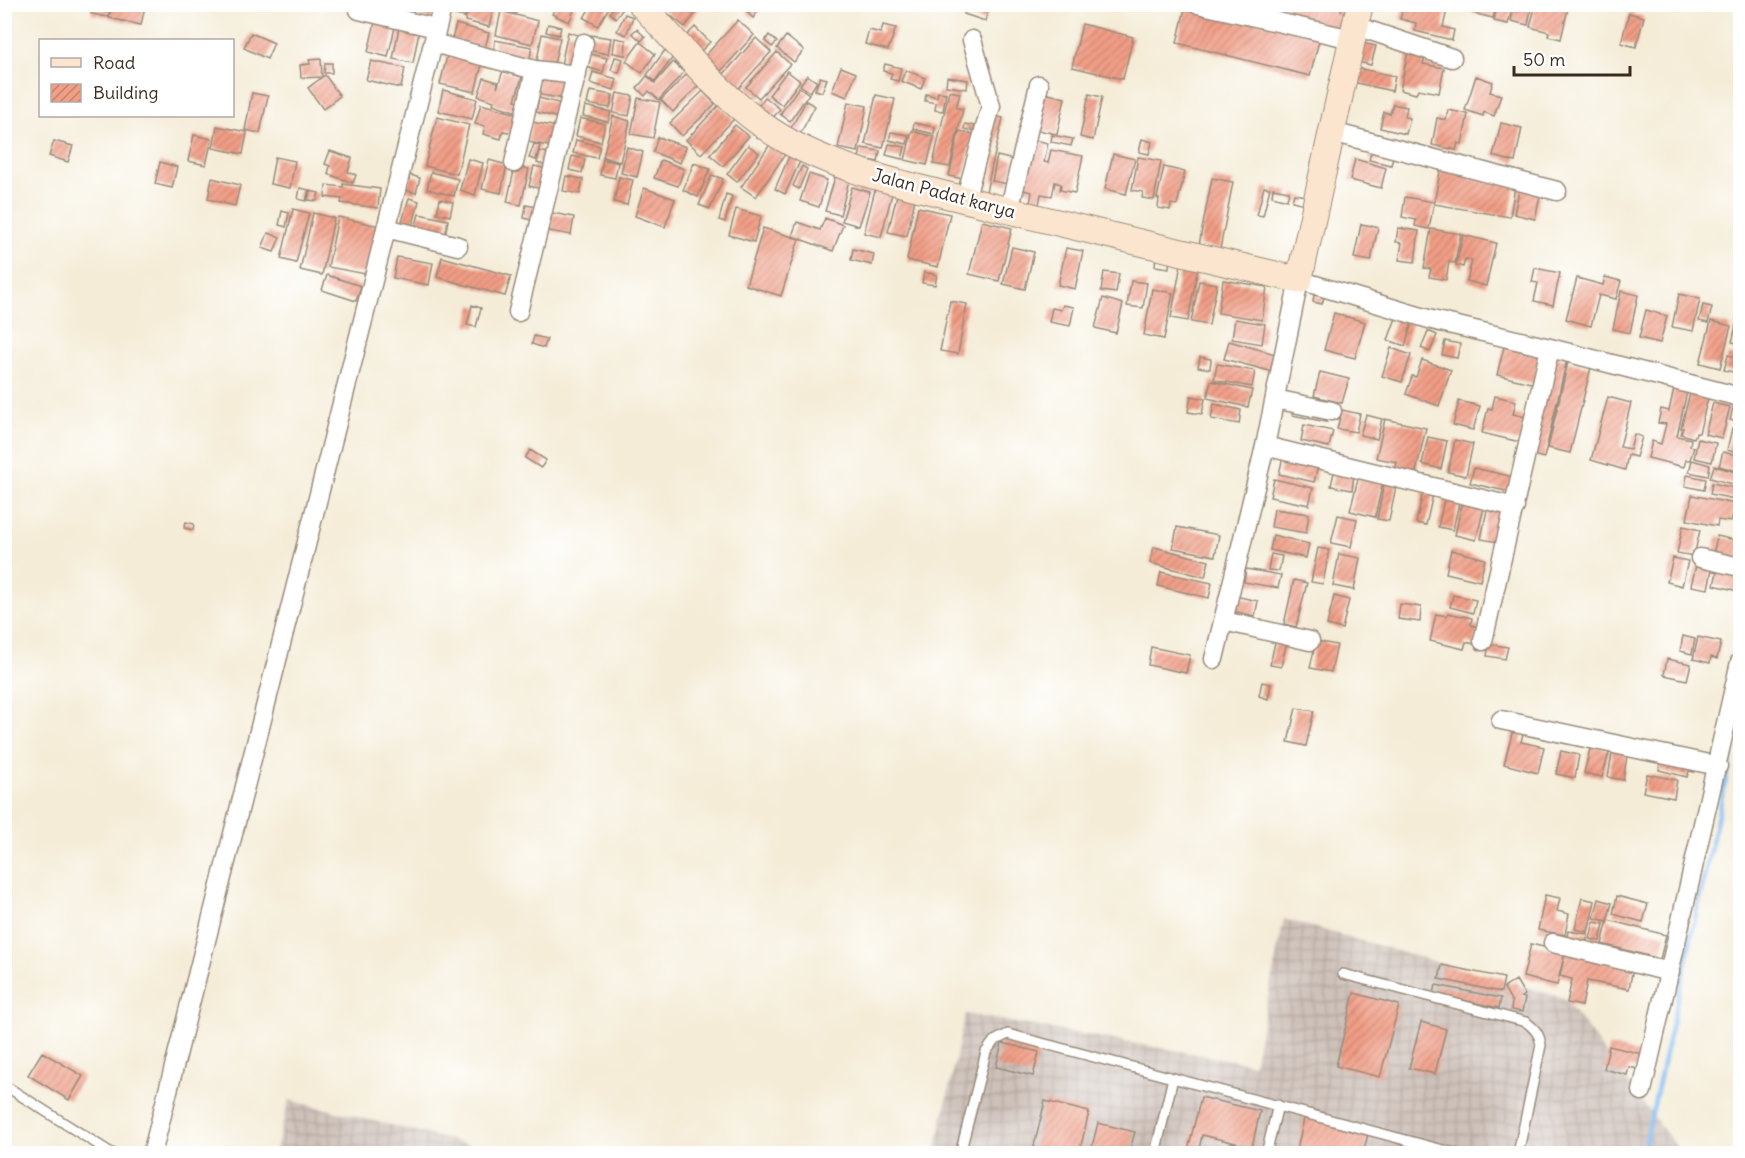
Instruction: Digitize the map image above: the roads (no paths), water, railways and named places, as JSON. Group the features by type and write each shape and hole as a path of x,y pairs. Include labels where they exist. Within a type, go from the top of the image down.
{"main road":[{"name":"Jalan Padat karya","path":"641,4 723,91 760,123 778,135 824,158 885,178 966,200 1299,280"},
{"path":"1299,280 1356,23"}],"street":[{"path":"152,1154 443,4"},
{"path":"1197,4 1356,23 1452,58"},
{"path":"359,10 535,70 577,75"},
{"path":"966,200 991,106 972,40"},
{"path":"518,312 584,43"},
{"path":"514,163 535,70"},
{"path":"1009,211 1039,85"},
{"path":"1332,132 1557,191"},
{"path":"386,228 458,246"},
{"path":"1214,659 1265,446 1299,280 1432,320 1740,397"},
{"path":"1483,641 1550,348"},
{"path":"1275,399 1332,411"},
{"path":"1265,446 1515,507"},
{"path":"1700,558 1740,567"},
{"path":"1224,621 1310,641"},
{"path":"1642,1091 1740,662"},
{"path":"1501,720 1718,766"},
{"path":"1553,943 1670,972"}],"lane":[{"path":"1343,974 1526,1022 1538,1033 1541,1045 1518,1154"},
{"path":"960,1154 986,1052 994,1041 1008,1034 1458,1154"},
{"path":"1155,1154 1173,1078"},
{"path":"4,1085 113,1154"},
{"path":"1266,1154 1278,1105"}],"waterway":[{"path":"1647,1154 1644,1150 1740,715"}]}
